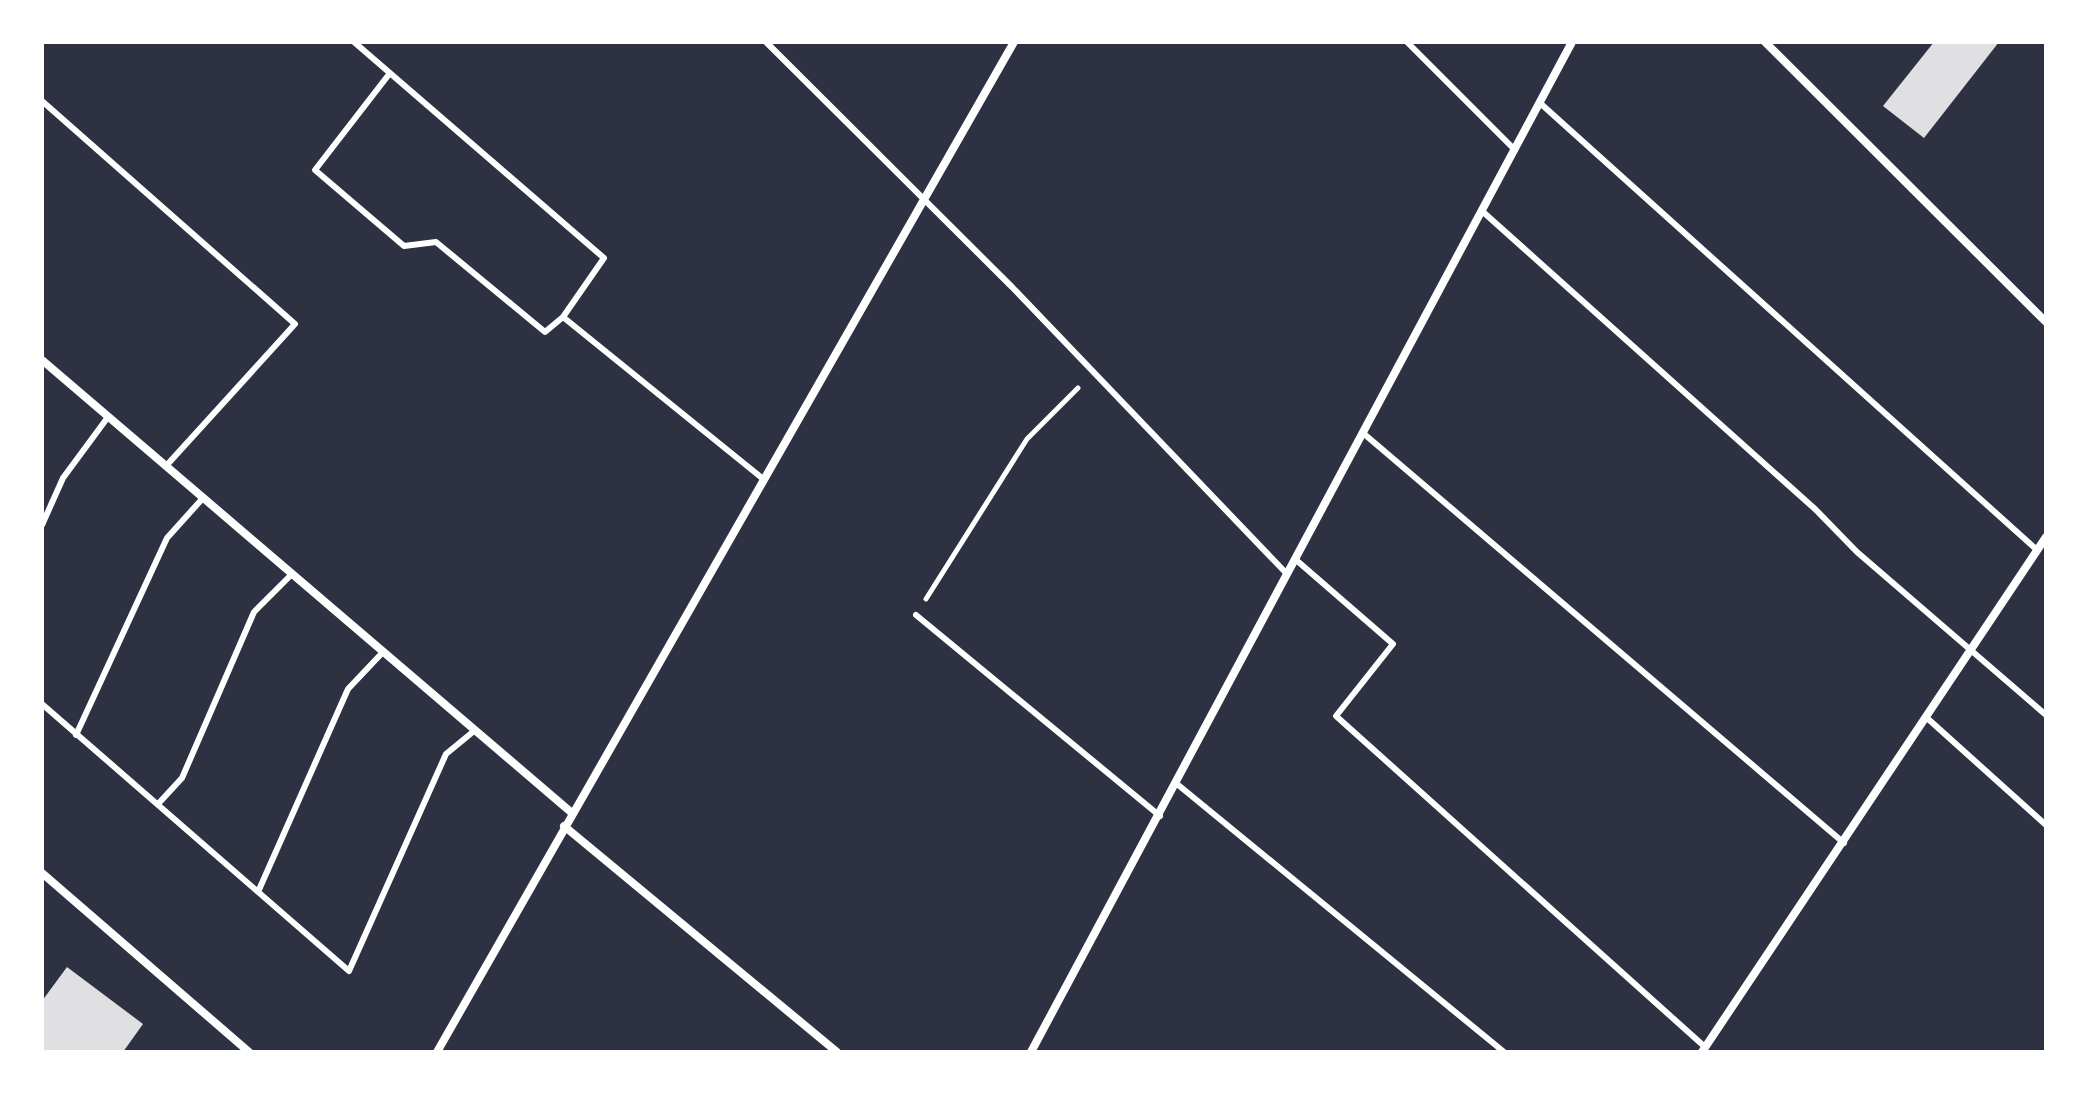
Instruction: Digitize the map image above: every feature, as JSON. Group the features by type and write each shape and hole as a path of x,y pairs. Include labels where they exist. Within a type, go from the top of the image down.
{"street":[{"path":"437,1052 762,478 1014,42"},
{"path":"1031,1052 1572,42"},
{"path":"1765,42 2046,322"},
{"path":"42,360 572,813"},
{"path":"1704,1050 2046,537"},
{"path":"564,826 837,1052"},
{"path":"42,873 249,1052"}],"lane":[{"path":"354,42 390,73 604,258 563,317 545,332 436,242 404,246 315,170 390,73"},
{"path":"766,42 1287,574"},
{"path":"1407,42 1515,150"},
{"path":"42,101 295,324 166,466"},
{"path":"1540,103 2037,550"},
{"path":"1482,211 1815,509 1857,552 2046,715"},
{"path":"563,317 762,478"},
{"path":"42,525 63,478 108,417"},
{"path":"1363,433 1844,843"},
{"path":"76,735 167,538 203,498"},
{"path":"1295,559 1393,644 1336,716 1704,1050"},
{"path":"158,804 182,778 254,612 291,575"},
{"path":"916,615 1160,816"},
{"path":"258,892 348,689 383,652"},
{"path":"42,704 349,971 446,754 474,731"},
{"path":"1927,718 2046,825"},
{"path":"1177,784 1504,1052"}],"path":[{"path":"916,615 1027,439 1093,373"}],"building":[{"path":"1934,42 1999,42 1924,138 1883,106"},
{"path":"67,967 143,1024 123,1052 42,1052 42,1001"}]}
